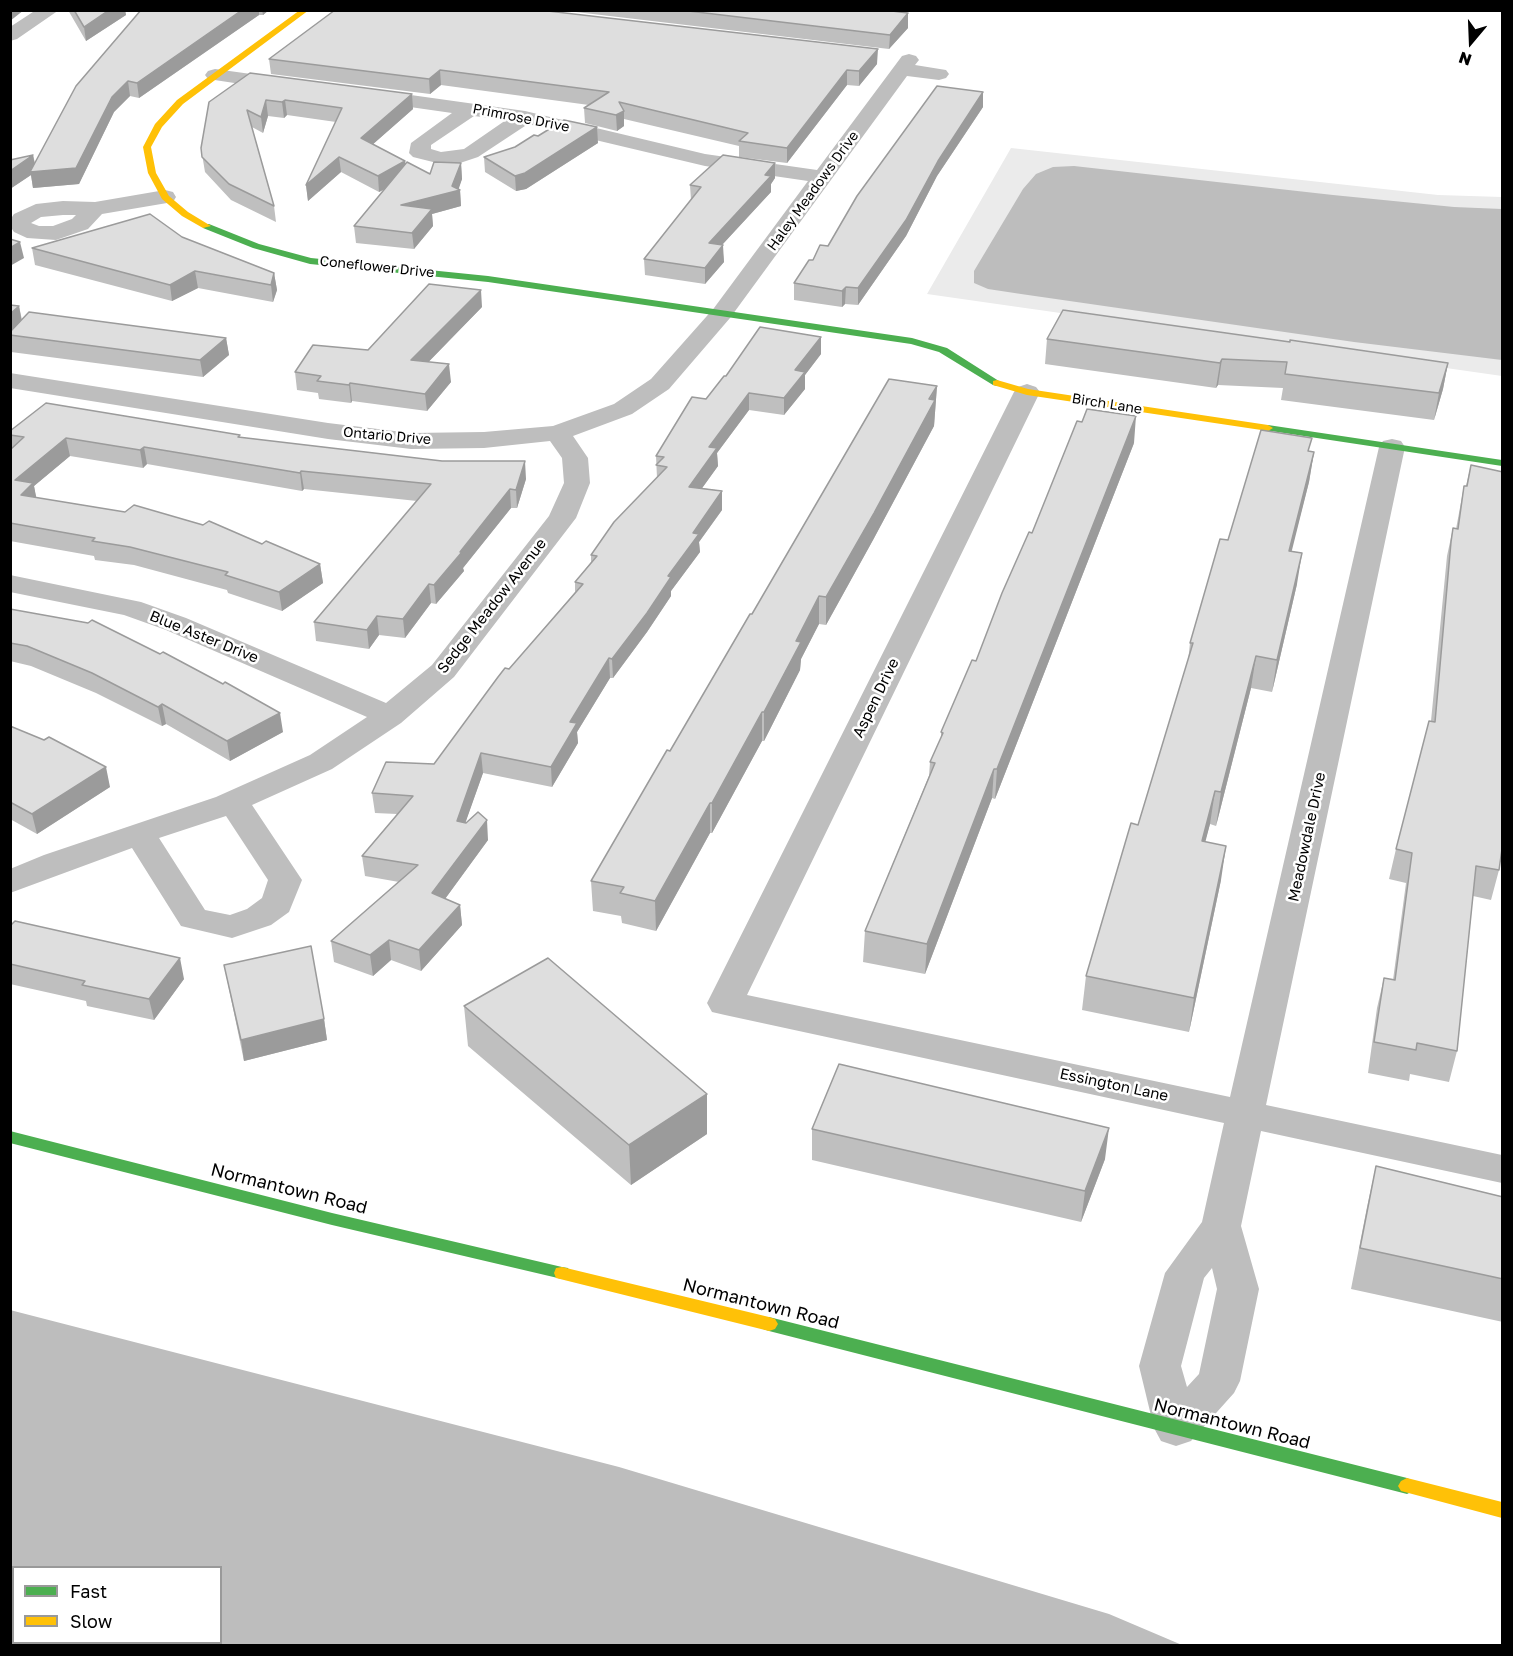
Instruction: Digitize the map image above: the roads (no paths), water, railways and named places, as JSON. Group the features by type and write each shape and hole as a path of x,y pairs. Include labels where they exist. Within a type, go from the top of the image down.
{"street":[{"path":"10,35 50,10"},
{"name":"Coneflower Drive","path":"306,10 180,102 158,126 147,147 152,173 165,197 185,214 213,230 256,246 310,261 488,279 722,313"},
{"name":"Haley Meadows Drive","path":"722,313 823,177 899,62 939,74"},
{"path":"215,75 302,86"},
{"name":"Primrose Drive","path":"347,92 525,117 705,160 823,177"},
{"path":"472,108 421,144 420,153 441,158 460,157 471,153 525,117"},
{"path":"95,209 165,197"},
{"name":"Birch Lane","path":"722,313 912,340 943,350 994,382 1027,392 1503,463"},
{"name":"Ontario Drive","path":"10,380 328,431 411,441 484,440 557,433 623,409 660,384 722,313"},
{"name":"Aspen Drive","path":"725,1003 1027,392"},
{"name":"Sedge Meadow Avenue","path":"10,882 56,862 232,802 321,762 390,716 443,671 561,518 577,483 574,458 557,433"},
{"name":"Meadowdale Drive","path":"1176,1428 1160,1366 1185,1273 1221,1226 1392,447"},
{"name":"Blue Aster Drive","path":"10,583 131,608 176,624 390,716"},
{"path":"140,834 193,918 232,927 259,917 277,904 285,880 232,802"},
{"name":"Essington Lane","path":"725,1003 1503,1169"},
{"name":"Normantown Road","path":"10,1137 332,1219 663,1297 1503,1510"},
{"name":"Meadowdale Drive","path":"1176,1428 1220,1381 1238,1289 1221,1226"}]}
